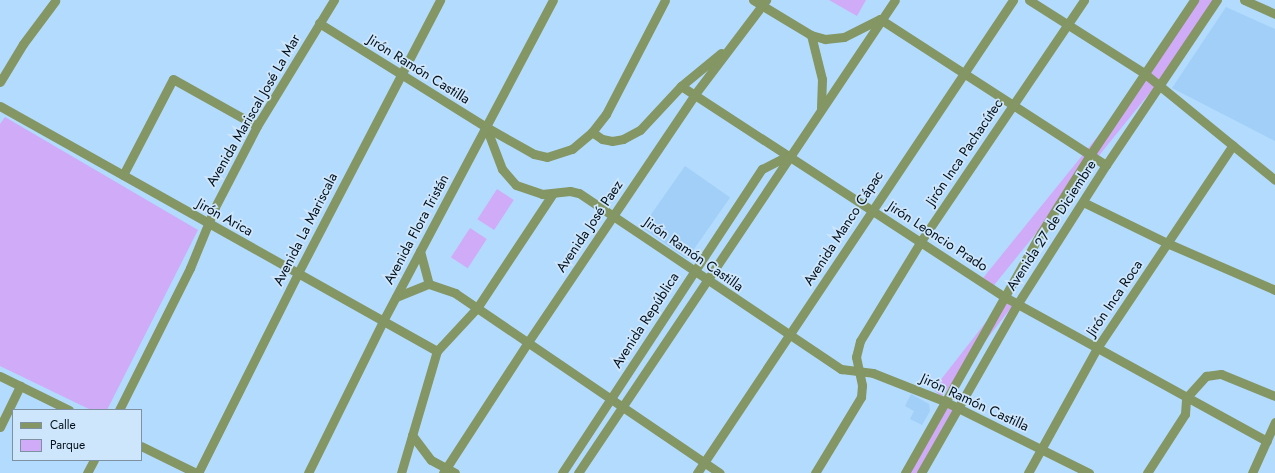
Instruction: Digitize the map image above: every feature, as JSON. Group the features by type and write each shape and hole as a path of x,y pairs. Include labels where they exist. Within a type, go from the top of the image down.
{"street":[{"name":"Avenida Mariscal José La Mar","path":"120,409 178,294 210,224 215,207 257,126 334,0"},
{"name":"Avenida La Mariscala","path":"197,473 401,73 440,0"},
{"name":"Avenida Flora Tristán","path":"308,473 383,321 553,0"},
{"path":"486,127 534,154 547,158 572,149 592,132 606,114 665,0"},
{"path":"753,0 764,3 811,35 825,39 844,37 880,19 1106,165"},
{"name":"Avenida República","path":"578,473 880,19 895,0"},
{"name":"Avenida Manco Cápac","path":"697,473 872,209 1014,0"},
{"path":"1029,0 1144,73 1274,178"},
{"name":"Jirón Inca Pachacútec","path":"815,473 859,402 863,390 857,370 856,357 860,341 921,241 1084,0"},
{"name":"Avenida 27 de Diciembre","path":"905,473 1003,296 1041,233 1090,155 1194,0"},
{"name":"Avenida 27 de Diciembre","path":"921,473 1018,303 1056,242 1159,85 1217,0"},
{"path":"1244,0 1275,14"},
{"path":"0,82 23,44 55,1"},
{"name":"Avenida José Paez","path":"442,472 695,94 728,47 764,3"},
{"name":"Jirón Ramón Castilla","path":"319,23 486,127 498,162 508,177 529,191 553,193 570,191 579,193 613,215 706,281 841,369 857,370 880,375 944,401 1042,448 1089,473"},
{"path":"811,35 822,80 821,108"},
{"path":"592,132 602,139 622,139 640,130 681,86 728,47"},
{"path":"123,175 173,78 257,126"},
{"name":"Jirón Leoncio Prado","path":"681,86 872,209 1003,296 1186,398 1267,441"},
{"name":"Jirón Arica","path":"1,109 123,175 437,351"},
{"name":"Jirón Inca Roca","path":"1028,473 1097,348 1233,145"},
{"name":"Avenida República","path":"562,473 762,169 789,155"},
{"path":"401,473 437,351 477,308 553,193"},
{"path":"1083,202 1168,243 1275,290"},
{"path":"1041,233 1056,242"},
{"path":"420,251 429,284"},
{"path":"396,297 429,284 443,287 528,342 720,473"},
{"path":"1147,473 1185,414 1186,398 1198,381 1206,376 1217,374 1229,376 1275,396"},
{"path":"0,376 67,409"},
{"path":"0,427 20,386"},
{"path":"1252,473 1275,422"},
{"path":"412,435 442,472 454,473"},
{"path":"142,446 197,473"},
{"path":"87,473 93,461"}],"shaded area":[{"path":"1226,7 1275,29 1275,141 1172,88"},
{"path":"685,166 730,198 687,259 642,227"},
{"path":"911,394 929,404 930,411 922,425 910,419 914,411 905,406"}],"green space":[{"path":"829,0 866,0 857,16"},
{"path":"1198,0 1213,0 1159,81 1149,72"},
{"path":"1145,78 1155,86 993,286 983,278"},
{"path":"5,117 198,230 108,409 89,409 0,366 0,124"},
{"path":"497,189 514,200 494,230 477,219"},
{"path":"470,228 487,239 468,268 451,257"},
{"path":"1004,299 1013,306 942,396 933,390"},
{"path":"945,405 953,410 917,473 908,473"}]}
